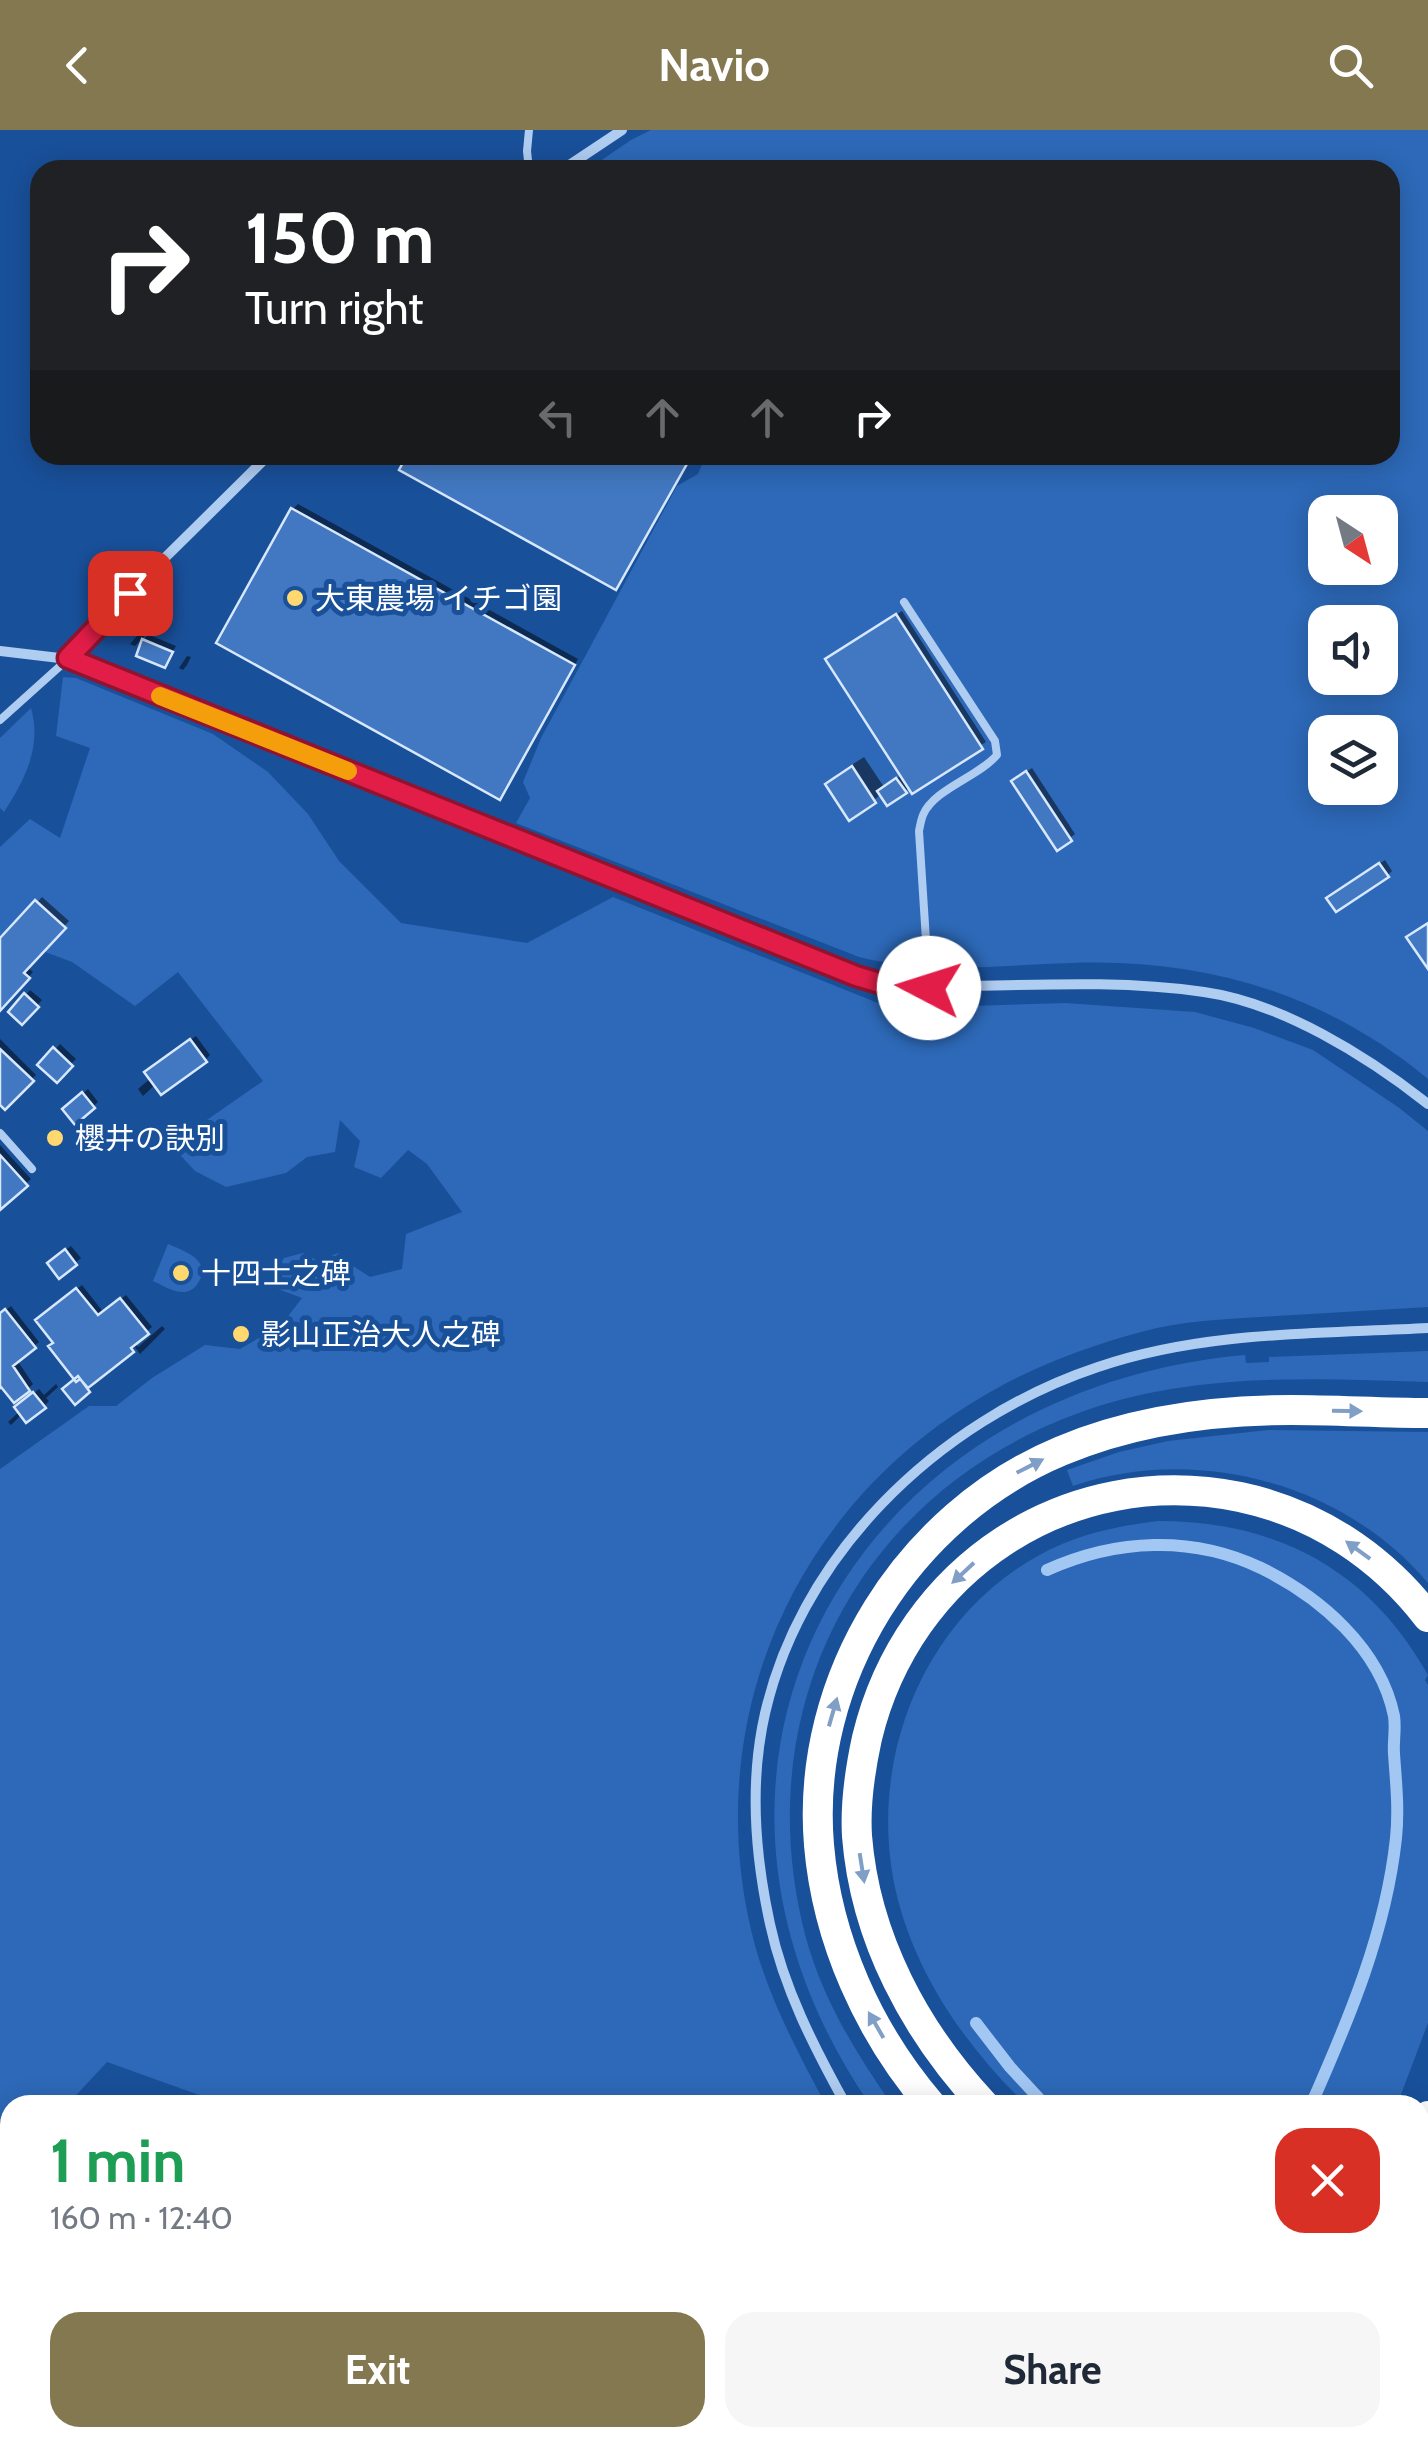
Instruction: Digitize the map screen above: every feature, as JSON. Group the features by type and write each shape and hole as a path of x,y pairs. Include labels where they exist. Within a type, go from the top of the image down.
{"highway":[{"path":"925,2095 882,2036 847,1964 832,1923 819,1844 821,1768 834,1704 859,1641 896,1579 941,1530 990,1489 1025,1468 1095,1439 1168,1421 1247,1411 1428,1413"},
{"path":"976,2095 938,2050 896,1980 868,1905 857,1833 862,1758 883,1685 900,1650 946,1588 1003,1540 1054,1514 1109,1496 1184,1490 1260,1501 1294,1512 1329,1530 1390,1575 1428,1617"}],"street":[{"path":"577,160 622,130"},
{"path":"68,658 259,465"},
{"path":"0,651 68,658 856,976 886,985 929,988 1088,984 1206,992 1266,1010 1342,1044 1428,1104"},
{"path":"841,2095 810,2038 780,1966 762,1885 756,1805 761,1732 775,1678 806,1610 849,1541 893,1492 972,1427 1012,1403 1096,1367 1192,1343 1428,1328"}],"lane":[{"path":"527,160 529,130"},
{"path":"904,602 995,741 997,755 934,800 923,815 919,831 929,988"},
{"path":"0,720 68,658"},
{"path":"0,1133 32,1169"}],"shaded area":[{"path":"651,130 1428,130 1428,1079 1348,1024 1261,987 1216,975 1121,963 938,967 885,963 859,957 516,823 530,798 523,782 541,738 677,486 698,474 702,465 1400,465 1400,160 602,160"},
{"path":"63,677 76,678 213,734 268,772 308,814 339,861 401,923 527,943 613,897 883,1005 904,1008 1065,1003 1195,1012 1313,1050 1428,1131 1428,1307 1191,1322 1141,1332 1058,1359 980,1398 916,1443 861,1495 816,1555 780,1620 755,1690 741,1763 738,1839 748,1916 761,1965 821,2095 199,2095 107,2062 76,2095 0,2095 0,1469 89,1406 116,1406 205,1345 240,1349 264,1335 279,1334 302,1298 278,1289 274,1273 284,1258 303,1253 318,1261 338,1253 370,1277 402,1269 406,1234 462,1212 427,1164 408,1150 381,1178 354,1167 360,1141 340,1120 335,1152 307,1157 286,1173 226,1187 195,1171 171,1145 263,1081 178,972 135,1006 72,962 24,944 0,951 0,847 30,819 60,838 90,748 56,736"},
{"path":"31,708 34,736 30,762 4,812 0,808 0,738"},
{"path":"168,1244 195,1257 202,1268 197,1285 191,1290 177,1291 153,1281"},
{"path":"1428,1351 1428,1382 1295,1379 1206,1384 1118,1400 1076,1414 999,1451 933,1498 879,1556 836,1622 807,1694 792,1772 791,1854 813,1961 842,2025 885,2095 865,2095 804,1977 776,1850 783,1728 823,1616 892,1519 988,1439 1106,1383 1245,1355 1246,1363 1269,1362 1269,1357"},
{"path":"1268,1430 1428,1432 1428,1583 1394,1548 1354,1520 1311,1497 1265,1481 1169,1469 1120,1474 1073,1486 1067,1470 1168,1441"},
{"path":"1158,1521 1202,1523 1281,1542 1348,1580 1378,1607 1428,1675 1428,2023 1401,2095 1017,2095 984,2060 932,1985 907,1929 889,1847 889,1794 898,1742 916,1692 941,1646 974,1605 1014,1571 1062,1544 1109,1529"}],"building":[{"path":"402,465 686,465 616,590 399,470"},
{"path":"291,508 575,665 500,800 216,643"},
{"path":"896,614 983,749 912,794 825,659"},
{"path":"142,639 173,652 165,668 136,656"},
{"path":"852,766 876,803 849,821 825,784"},
{"path":"1026,771 1072,841 1057,851 1011,781"},
{"path":"896,778 907,793 887,806 877,791"},
{"path":"1379,863 1389,877 1336,912 1326,898"},
{"path":"35,900 66,928 24,973 30,978 0,1011 0,938"},
{"path":"1428,923 1428,969 1406,937"},
{"path":"24,993 39,1007 22,1025 8,1012"},
{"path":"190,1039 207,1062 161,1095 144,1072"},
{"path":"53,1047 73,1066 57,1083 37,1065"},
{"path":"0,1049 34,1081 5,1110 0,1105"},
{"path":"82,1092 95,1108 75,1125 62,1109"},
{"path":"0,1155 28,1186 0,1210"},
{"path":"65,1249 77,1265 59,1279 47,1263"},
{"path":"76,1288 98,1315 120,1298 149,1334 131,1348 134,1352 88,1388 80,1379 76,1382 48,1346 53,1343 35,1320"},
{"path":"5,1309 36,1348 13,1366 30,1391 14,1403 0,1388 0,1313"},
{"path":"78,1376 90,1392 75,1405 62,1389"},
{"path":"33,1392 46,1408 26,1423 14,1407"}],"waterway":[{"path":"1047,1570 1100,1552 1154,1545 1235,1557 1305,1594 1344,1627 1376,1668 1395,1721 1396,1838 1375,1941 1315,2095"},
{"path":"976,2023 1036,2095"}],"slow traffic":[{"path":"160,696 348,771"}],"place":[{"name":"大東農場 イチゴ園","path":"295,598"},
{"name":"櫻井の訣別","path":"55,1138"},
{"name":"十四士之碑","path":"181,1273"},
{"name":"影山正治大人之碑","path":"241,1334"}],"route":[{"path":"130,593 68,658 856,976 886,985 929,988"}]}
